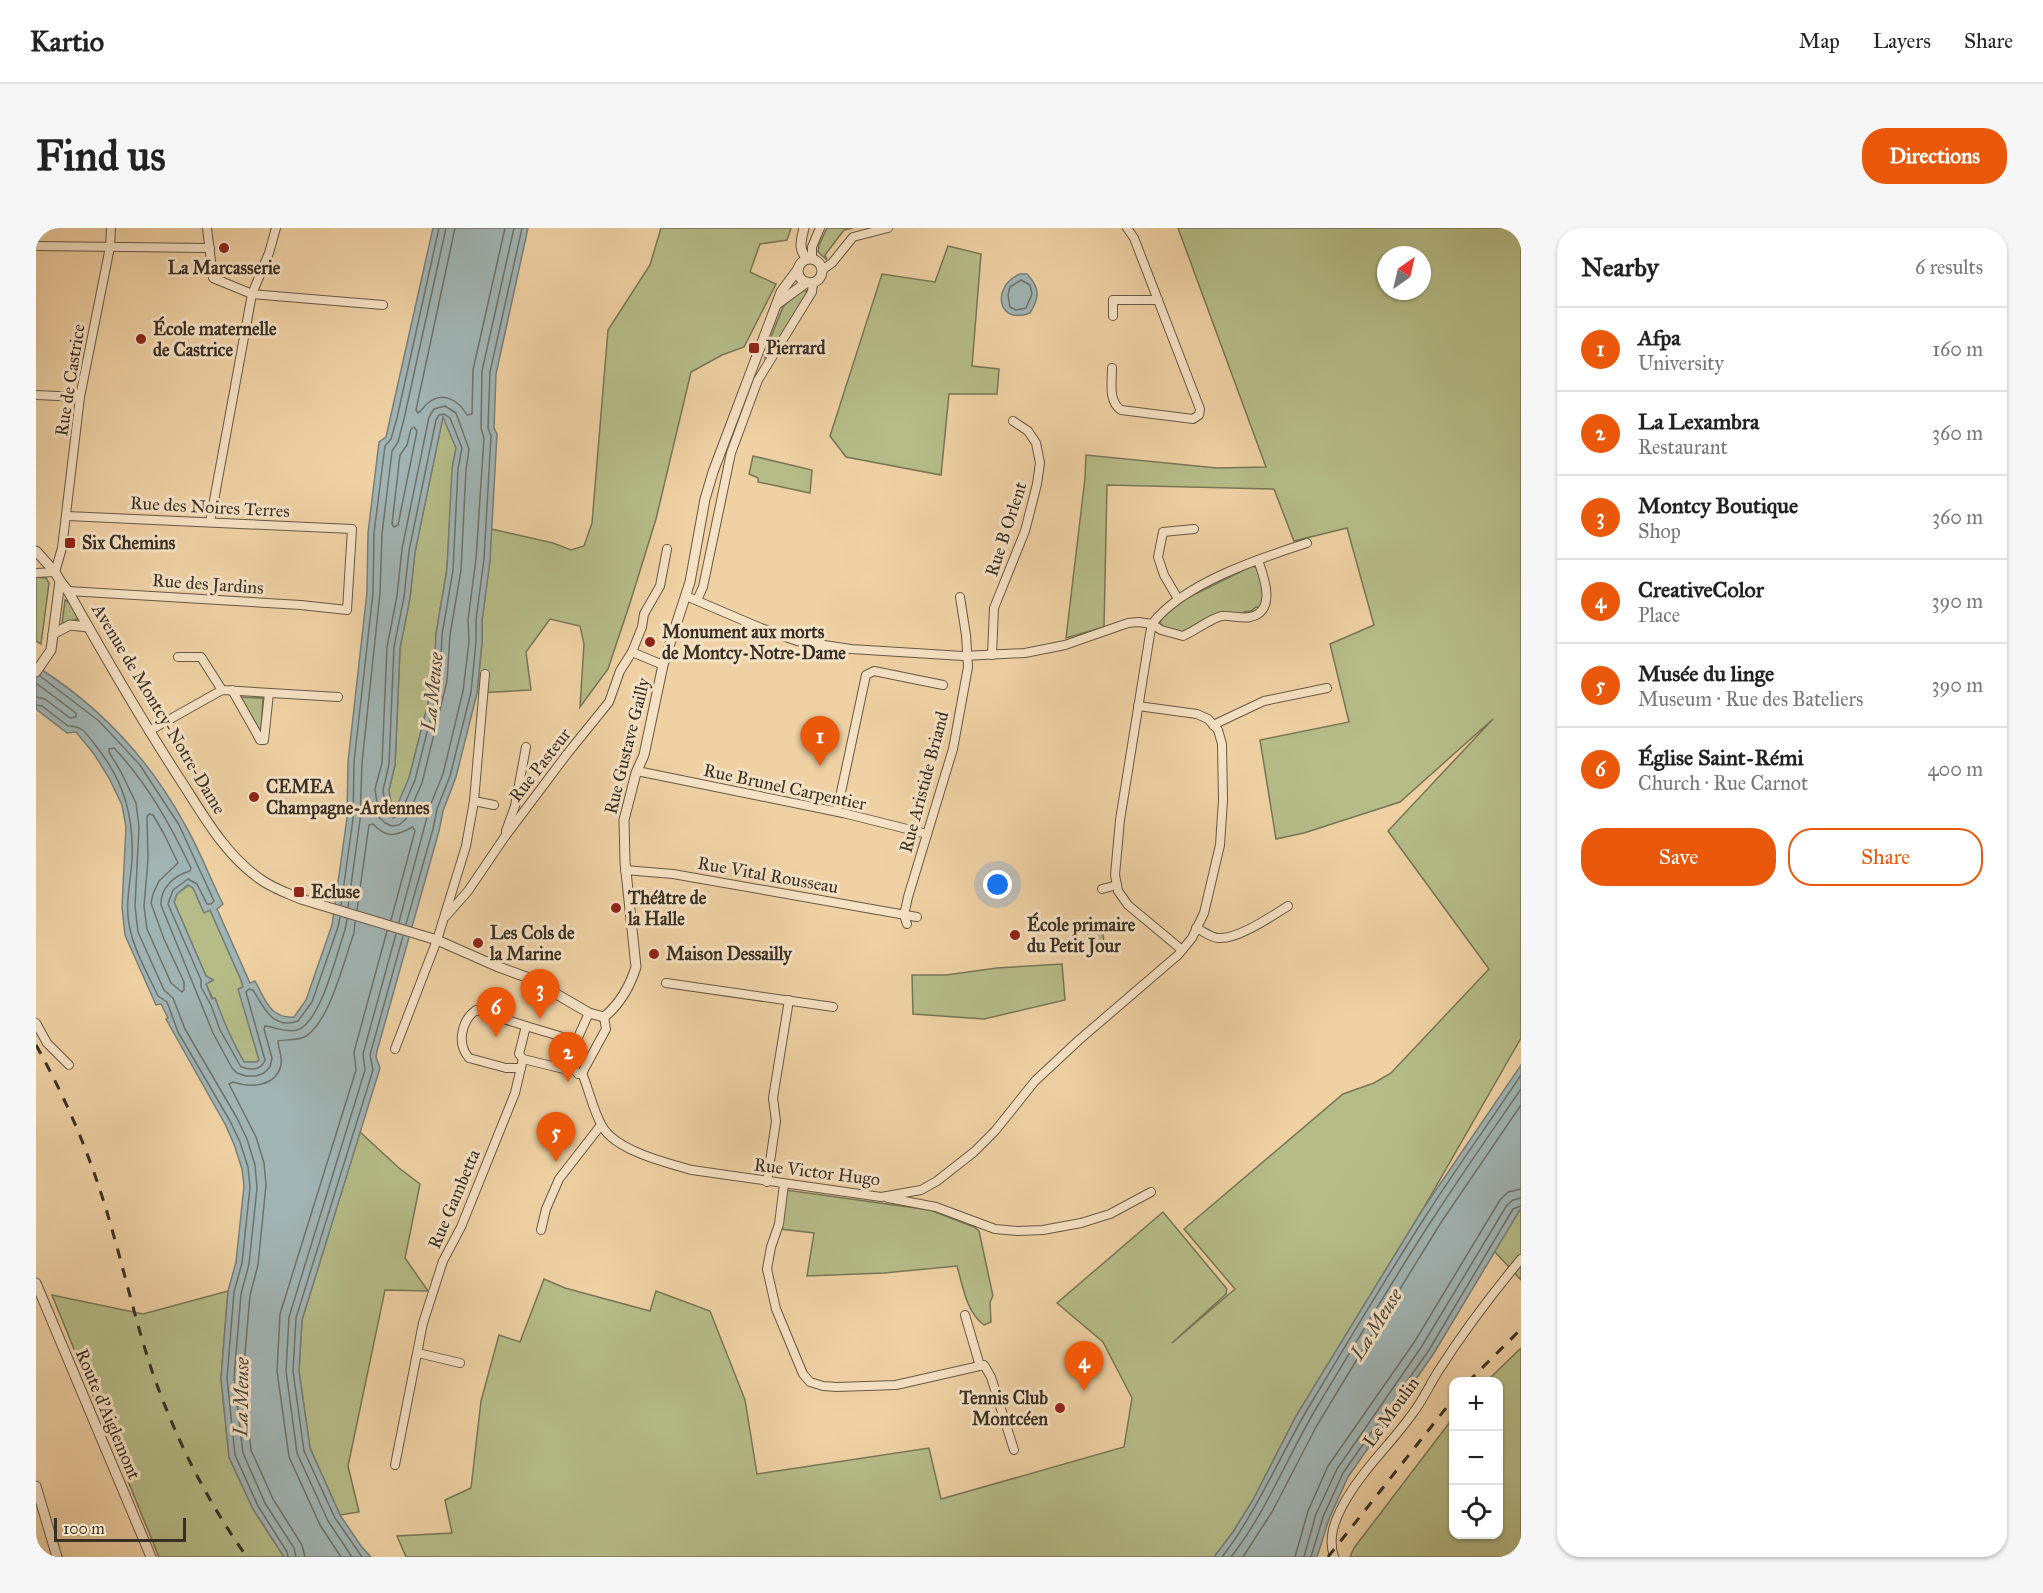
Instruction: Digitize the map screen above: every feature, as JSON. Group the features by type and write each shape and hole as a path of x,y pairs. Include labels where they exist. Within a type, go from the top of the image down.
{"street":[{"name":"Rue de Castrice","path":"55,572 62,548 67,516 80,397 110,247 111,228"},
{"path":"207,228 213,278 252,294 383,305"},
{"path":"210,522 252,294 266,261 276,228"},
{"path":"804,228 800,246 802,253 819,263 822,270"},
{"path":"810,259 820,228"},
{"path":"777,304 819,278 822,270 832,263 853,237 888,228"},
{"path":"1112,368 1112,398 1115,406 1120,410 1193,419 1198,415 1200,409 1134,238 1127,228"},
{"path":"36,246 210,249"},
{"path":"810,259 801,263 798,269 799,276 810,282"},
{"name":"Rue Gustave Gailly","path":"597,1016 620,1000 636,967 626,870 624,820 637,771 644,755 663,665 686,596 713,471 777,304 786,283 798,269"},
{"path":"697,600 704,579 731,453 758,380 812,292 810,282"},
{"path":"1113,316 1113,300 1158,300"},
{"path":"36,395 80,397"},
{"name":"Rue B Orlent","path":"992,655 994,608 1025,531 1040,463 1036,443 1028,431 1013,421"},
{"name":"Rue des Noires Terres","path":"67,516 352,529 347,610"},
{"path":"1178,599 1164,575 1158,557 1163,532 1194,529"},
{"path":"1182,950 1128,905 1118,891 1115,875 1120,820 1152,624 1161,612 1178,599 1258,560 1307,543"},
{"name":"Rue Pasteur","path":"443,919 468,891 504,838 609,702 620,672 632,652 642,627 644,614 660,586 667,549"},
{"name":"Avenue de Montcy-Notre-Dame","path":"36,551 68,591 149,731 206,820 232,855 260,880 277,890 301,899 437,940 529,978 597,1016"},
{"path":"686,596 797,641 850,649 967,657 1025,653 1065,645 1128,623 1152,624 1161,630 1183,636 1222,616 1249,618 1258,614 1265,605 1268,594 1266,580 1258,560"},
{"path":"36,573 55,572"},
{"path":"36,672 51,650 60,581"},
{"name":"Rue des Jardins","path":"68,591 301,605 347,610"},
{"name":"Rue Aristide Briand","path":"904,915 953,749 968,667 960,597"},
{"path":"53,634 70,625 88,627"},
{"path":"632,652 663,665"},
{"path":"177,657 201,657 222,690"},
{"path":"837,811 866,675 874,670 943,685"},
{"path":"394,1049 437,940 466,846 474,801 485,674"},
{"path":"1138,706 1197,714 1208,719 1213,725 1264,700 1327,688"},
{"path":"149,731 222,690 338,697"},
{"path":"232,690 260,740 264,740 269,693"},
{"name":"Rue Victor Hugo","path":"582,1073 601,1125 608,1134 617,1141 665,1163 692,1170 767,1182 881,1197 921,1190 937,1181 974,1152 995,1131 1035,1081 1182,950 1196,928 1204,913 1220,845 1223,800 1222,744 1218,730 1213,725"},
{"path":"504,838 515,806 526,747"},
{"name":"Rue Brunel Carpentier","path":"637,771 837,811 927,834"},
{"path":"474,801 494,805"},
{"name":"Rue Vital Rousseau","path":"626,870 673,874 917,917"},
{"path":"1102,890 1117,885"},
{"path":"1196,928 1217,938 1234,935 1288,906"},
{"path":"904,915 907,924"},
{"path":"666,983 833,1007"},
{"path":"767,1182 776,1121 773,1098 789,1000"},
{"path":"521,1068 506,1068 469,1058 465,1053 462,1027 468,1016 476,1010 576,1041"},
{"path":"597,1016 606,1029 582,1073 578,1074 570,1064 576,1041 597,1016"},
{"path":"36,1023 46,1043 69,1065"},
{"name":"Rue Gambetta","path":"395,1465 423,1323 443,1261 461,1227 515,1093 523,1059 519,1054 526,1026"},
{"path":"523,1059 573,1070"},
{"path":"541,1230 546,1209 558,1179 601,1125"},
{"path":"784,1184 779,1224 771,1247 767,1269 776,1309 803,1374 810,1382 837,1387 896,1385 984,1365 991,1377 1014,1450"},
{"path":"881,1197 936,1207 995,1229 1026,1231 1081,1223 1110,1214 1151,1192"},
{"name":"Le Moulin","path":"1334,1557 1331,1545 1336,1522 1350,1494 1414,1412 1439,1369 1486,1301 1521,1259"},
{"name":"Route d'Aiglemont","path":"36,1284 151,1557"},
{"path":"965,1315 980,1366"},
{"path":"418,1353 460,1363"},
{"path":"36,1486 57,1557"}],"green space":[{"path":"661,228 791,228 787,240 760,244 750,272 776,284 744,347 722,355 691,372 656,519 608,669 580,707 584,644 580,626 550,619 526,652 531,690 477,693 491,529 553,543 571,550 584,546 592,523 608,330 650,265"},
{"path":"827,228 853,228 844,230 825,255 827,260 818,252"},
{"path":"1178,228 1521,228 1521,1038 1423,1209 1296,1416 1253,1500 1233,1532 1214,1557 406,1557 397,1536 452,1533 445,1500 471,1488 481,1401 499,1335 520,1342 544,1279 565,1288 650,1311 656,1291 710,1311 745,1400 757,1474 929,1448 941,1499 1124,1447 1132,1398 1103,1342 1057,1303 1163,1212 1227,1289 1226,1294 1172,1343 1235,1289 1184,1229 1343,1094 1374,1083 1391,1073 1489,969 1388,831 1493,719 1400,802 1304,833 1276,839 1260,740 1349,722 1330,644 1374,625 1347,528 1294,541 1274,489 1107,485 1104,627 1066,638 1086,455 1217,468 1266,467"},
{"path":"948,246 981,254 972,366 999,369 997,394 949,394 941,475 846,457 830,436 882,274 935,282"},
{"path":"801,289 809,292 765,358 764,354 783,307"},
{"path":"443,416 456,448 453,463 447,569 436,634 434,680 409,778 393,817 389,790 395,765 400,648 410,598 415,552"},
{"path":"753,456 812,470 810,493 758,482 758,478 749,474"},
{"path":"1252,566 1260,569 1266,594 1261,608 1256,607 1244,612 1242,616 1226,614 1183,633 1163,627 1160,623 1161,619 1177,603"},
{"path":"36,577 46,578 49,583 41,644 36,641"},
{"path":"65,600 70,603 78,619 62,624"},
{"path":"239,697 263,698 261,732"},
{"path":"189,885 193,888 204,912 210,910 241,980 243,987 239,989 259,1060 257,1062 244,1062 225,1027 215,998 213,999 206,984 213,980 206,976 174,902 177,894"},
{"path":"1102,923 1105,952 1090,954 1087,925"},
{"path":"1062,964 1065,1000 984,1019 913,1014 912,975 946,975 997,968"},
{"path":"360,1132 420,1184 405,1258 428,1291 385,1290 348,1466 359,1512 340,1515 310,1448 299,1371 302,1320"},
{"path":"786,1190 930,1210 974,1227 979,1231 993,1296 990,1302 991,1322 984,1325 973,1313 957,1266 884,1273 807,1276 814,1233 780,1229"},
{"path":"1521,1208 1521,1280 1494,1251"},
{"path":"228,1291 221,1378 229,1457 253,1509 284,1557 159,1557 52,1295 143,1314"},
{"path":"1521,1348 1521,1557 1350,1557 1354,1548 1449,1423 1449,1539 1503,1539 1503,1377 1491,1377"}],"water":[{"name":"La Meuse","path":"433,228 528,228 496,374 494,428 497,434 490,560 482,621 477,693 456,777 443,811 377,1051 376,1057 380,1068 302,1320 299,1371 310,1448 340,1515 371,1557 284,1557 253,1509 229,1457 221,1378 228,1291 236,1262 244,1186 242,1169 225,1124 166,1019 168,1018 161,1004 156,1005 125,935 122,907 126,827 122,805 94,754 76,732 67,733 36,709 36,666 59,681 101,716 138,755 155,777 184,823 203,860 223,904 217,909 250,983 255,981 265,1001 279,1015 294,1017 306,1000 332,925 347,818 348,762 367,592 368,533 379,442 386,437","holes":["443,417 456,448 452,469 447,569 436,634 434,680 409,778 393,815 389,790 395,765 400,648 410,598 415,552","188,885 193,888 204,913 210,910 241,980 243,987 238,989 259,1060 257,1062 244,1062 215,998 212,999 206,984 213,980 206,976 174,902 177,894"]},
{"path":"1020,274 1027,274 1036,288 1037,297 1030,313 1019,316 1005,310 1002,295 1011,280"},
{"name":"La Meuse","path":"1521,1065 1521,1208 1434,1353 1348,1477 1329,1519 1317,1557 1214,1557 1253,1500 1296,1416 1423,1209"}],"railway":[{"path":"36,1045 59,1088 88,1156 111,1226 146,1353 161,1396 181,1444 205,1491 247,1557"},
{"path":"1473,1377 1521,1329"},
{"path":"1328,1557 1449,1404"}],"place":[{"name":"La Marcasserie","path":"224,248"},
{"name":"École maternelle de Castrice","path":"141,339"},
{"name":"Pierrard","path":"754,348"},
{"name":"Six Chemins","path":"70,543"},
{"name":"Monument aux morts de Montcy-Notre-Dame","path":"650,642"},
{"name":"Afpa","path":"820,766"},
{"name":"CEMEA Champagne-Ardennes","path":"254,797"},
{"name":"Ecluse","path":"299,892"},
{"name":"Théâtre de la Halle","path":"616,908"},
{"name":"École primaire du Petit Jour","path":"1015,935"},
{"name":"Les Cols de la Marine","path":"478,943"},
{"name":"Maison Dessailly","path":"654,954"},
{"name":"Montcy Boutique","path":"540,1019"},
{"name":"Église Saint-Rémi","path":"496,1037"},
{"name":"La Lexambra","path":"568,1082"},
{"name":"Musée du linge","path":"556,1162"},
{"name":"CreativeColor","path":"1084,1391"},
{"name":"Tennis Club Montcéen","path":"1060,1408"}]}
